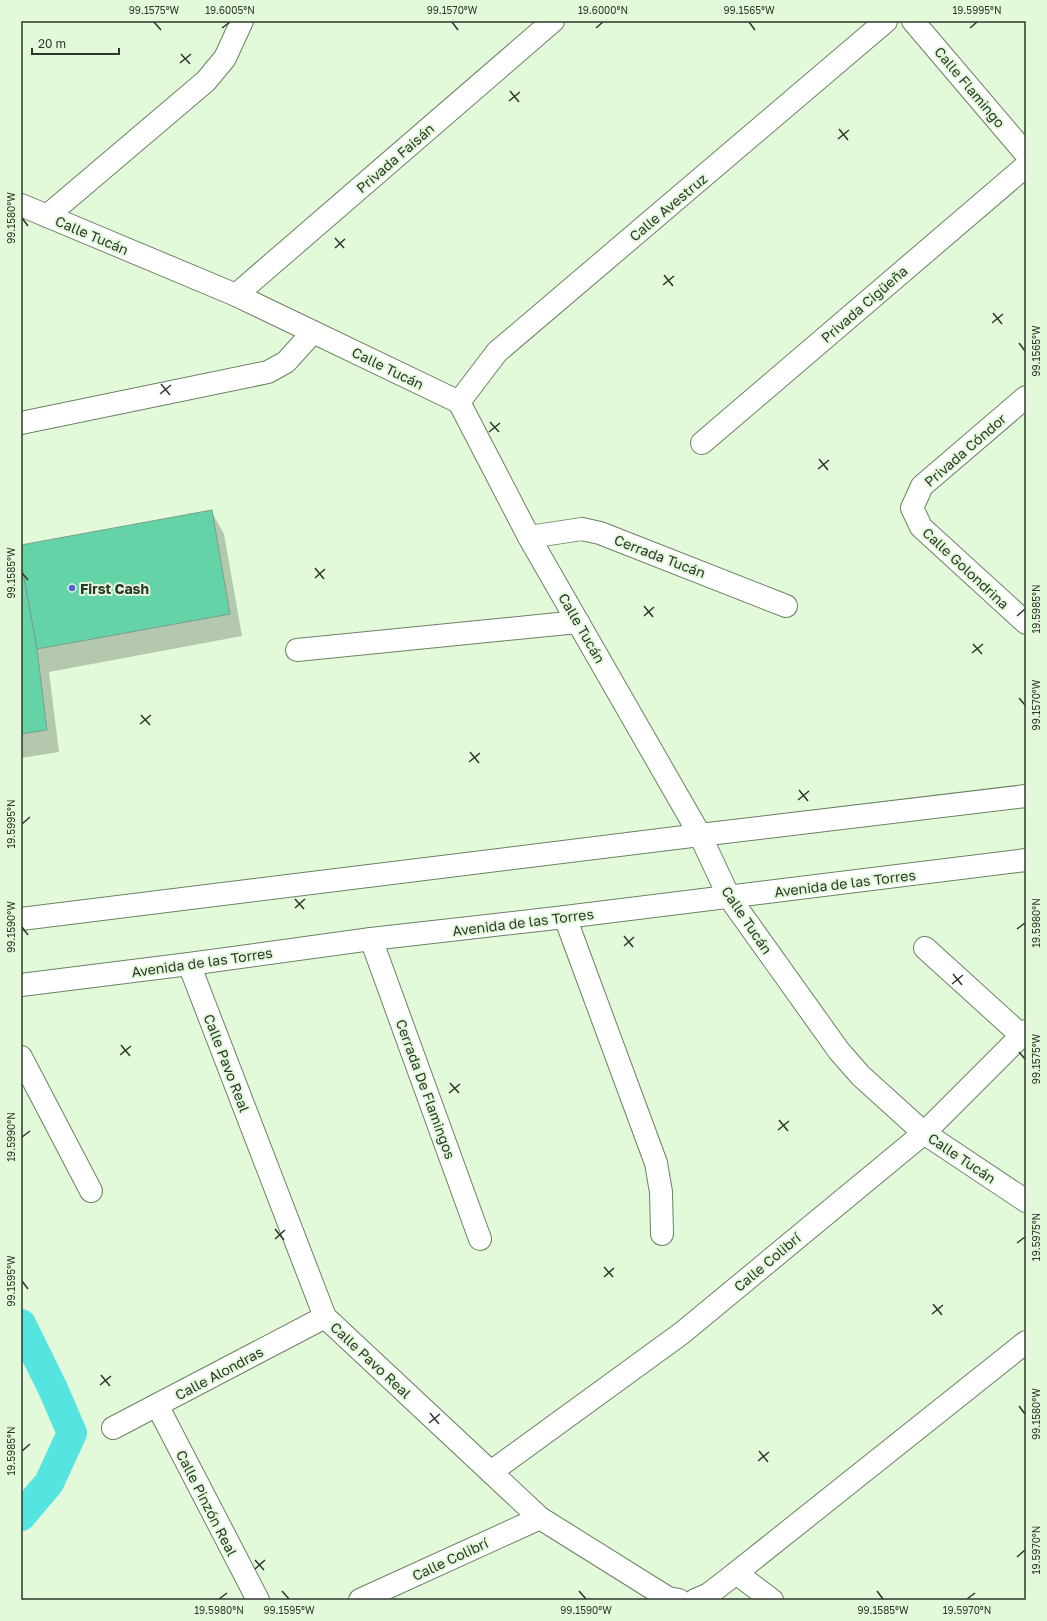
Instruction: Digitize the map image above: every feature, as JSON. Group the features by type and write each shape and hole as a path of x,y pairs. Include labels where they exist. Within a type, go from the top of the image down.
{"street":[{"path":"48,216 206,81 225,58 242,21"},
{"name":"Privada Faisán","path":"236,295 553,21"},
{"name":"Calle Avestruz","path":"460,402 497,352 886,21"},
{"name":"Calle Flamingo","path":"913,21 1026,154"},
{"name":"Privada Cigüeña","path":"702,443 1026,166"},
{"name":"Calle Tucán","path":"21,205 236,295 460,402 529,537 700,835 729,897 839,1051 860,1076 924,1132 1026,1201"},
{"path":"21,423 268,372 286,362 313,332"},
{"name":"Privada Cóndor","path":"912,508 922,486 1026,398"},
{"name":"Calle Golondrina","path":"912,508 921,527 1026,624"},
{"name":"Cerrada Tucán","path":"529,537 582,529 600,533 786,606"},
{"path":"297,650 578,622"},
{"path":"21,919 1026,796"},
{"name":"Avenida de las Torres","path":"21,985 371,939 565,917 1026,860"},
{"path":"565,917 656,1163 661,1192 662,1234"},
{"name":"Cerrada De Flamingos","path":"371,939 480,1239"},
{"path":"925,948 1024,1033"},
{"name":"Calle Pavo Real","path":"189,964 325,1318 540,1518 668,1598 679,1600"},
{"name":"Calle Colibrí","path":"492,1472 682,1333 924,1132 1024,1033"},
{"path":"21,1056 91,1191"},
{"name":"Calle Alondras","path":"113,1428 325,1318"},
{"path":"695,1600 709,1594 736,1573 1026,1342"},
{"name":"Calle Pinzón Real","path":"157,1405 258,1600"},
{"name":"Calle Colibrí","path":"360,1600 540,1518"},
{"path":"736,1573 772,1600"}],"building":[{"path":"212,510 230,614 37,649 21,562 21,545"},
{"path":"21,562 37,649 47,730 21,734"}],"waterway":[{"path":"21,1324 53,1389 72,1433 49,1483 21,1516"}],"place":[{"name":"First Cash","path":"72,588"}]}
